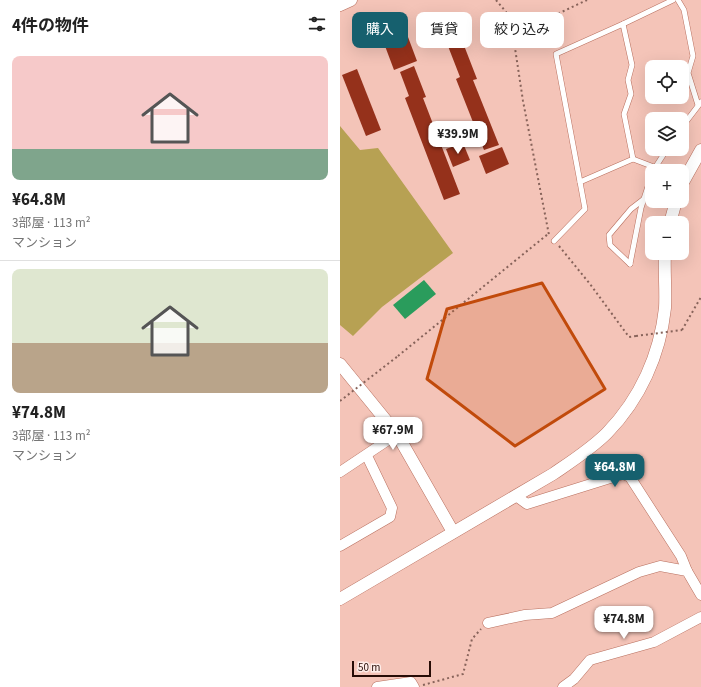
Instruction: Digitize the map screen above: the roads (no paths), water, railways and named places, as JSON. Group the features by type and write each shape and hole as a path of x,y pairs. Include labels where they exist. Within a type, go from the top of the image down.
{"street":[{"path":"340,5 350,0"},
{"path":"689,171 701,150"},
{"path":"340,599 516,496 576,459 597,442 616,423 645,380 658,346 665,308 665,260"},
{"path":"340,364 398,434 453,532"},
{"path":"340,472 367,456 398,434"},
{"path":"340,546 390,517 392,508 367,456"},
{"path":"516,496 527,504 623,474 630,477 681,556 687,571 700,593"},
{"path":"488,622 525,615 552,613 639,572 660,566 687,571"},
{"path":"564,687 574,680 590,660 654,642 701,617"},
{"path":"377,687 411,682 414,687"}],"lane":[{"path":"554,241 585,209 556,54 673,0"},
{"path":"678,0 684,10 693,56 688,73 699,104 689,118"},
{"path":"623,24 632,65 628,80 630,94 624,114 633,159"},
{"path":"580,182 633,159 645,165"},
{"path":"644,199 631,208 609,235 610,245 630,264 641,208 644,199 645,196"}]}
